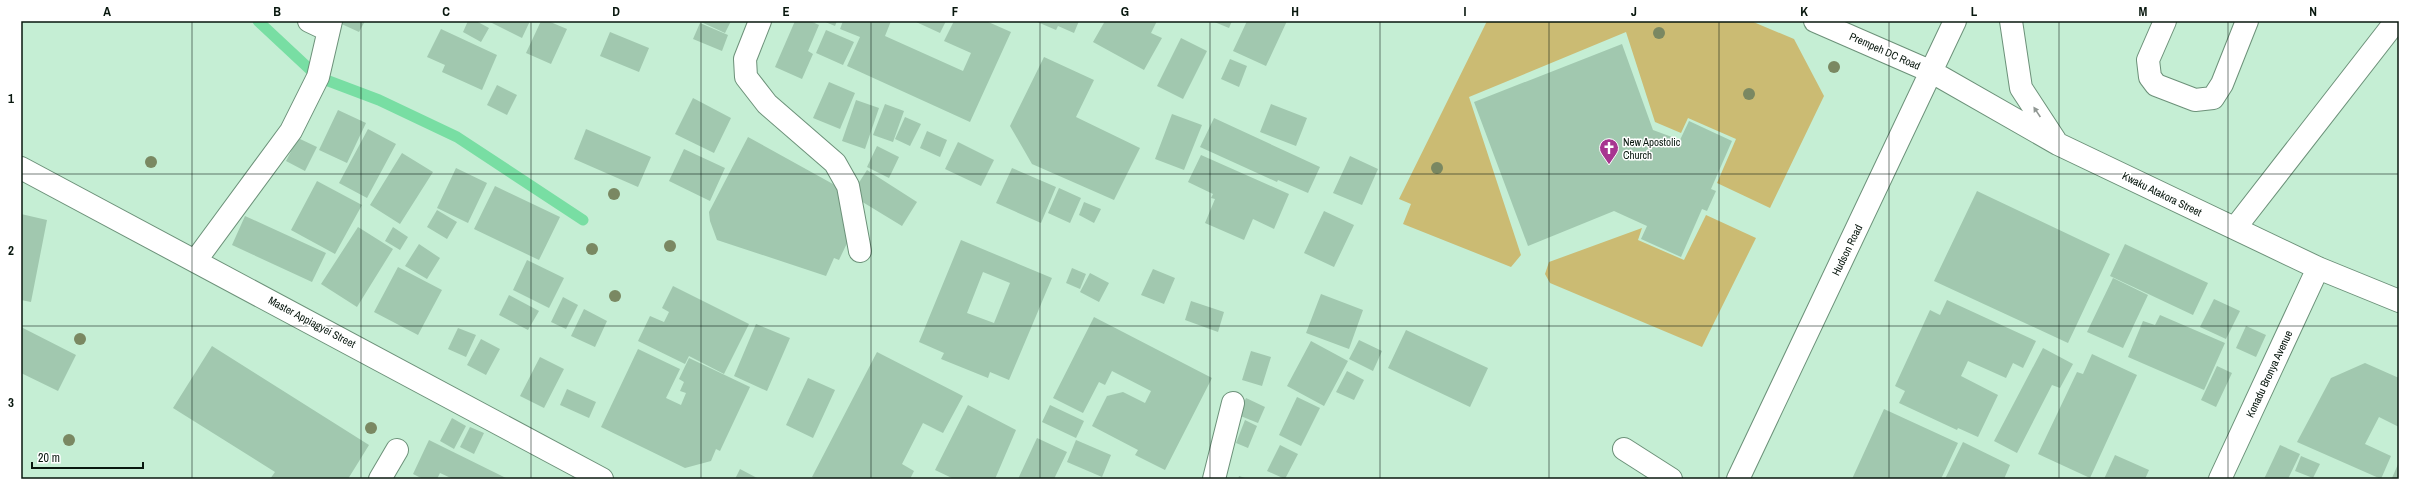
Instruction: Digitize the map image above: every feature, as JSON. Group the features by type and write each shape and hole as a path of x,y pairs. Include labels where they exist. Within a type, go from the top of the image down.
{"street":[{"path":"760,21 745,59 746,77 767,104 835,163 848,186 860,251"},
{"name":"Prempeh DC Road","path":"1815,21 1932,72"},
{"name":"Hudson Road","path":"1738,479 1955,21"},
{"path":"2011,21 2021,88 2058,144"},
{"path":"2165,21 2148,60 2150,77 2156,85 2195,100 2213,98 2222,84 2247,21"},
{"path":"2234,228 2396,21"},
{"path":"196,260 291,131 318,77 323,24"},
{"name":"Kwaku Atakora Street","path":"1932,72 2058,144 2318,268 2399,301"},
{"name":"Master Appiagyei Street","path":"21,168 196,260 602,479"},
{"name":"Konadu Bronya Avenue","path":"2220,479 2318,268"},
{"path":"1214,479 1233,403"},
{"path":"1624,449 1671,479"},
{"path":"380,479 396,450"}],"shaded area":[{"path":"1487,21 1751,21 1794,39 1824,96 1770,208 1717,183 1736,139 1688,118 1681,133 1655,122 1626,32 1469,97 1521,255 1511,267 1403,224 1411,204 1399,199"},
{"path":"1706,215 1756,238 1702,347 1550,283 1545,274 1549,262 1642,228 1638,240 1684,260"}],"building":[{"path":"335,21 365,21 359,32"},
{"path":"468,21 476,21 489,28 481,42 463,32"},
{"path":"488,21 530,21 522,38"},
{"path":"541,21 548,21 567,29 551,64 526,53"},
{"path":"699,21 731,21 725,33"},
{"path":"795,21 810,21 819,25 808,51 813,54 802,79 775,67"},
{"path":"823,21 837,21 835,26"},
{"path":"843,21 891,21 885,36 963,71 971,53 944,41 954,21 986,21 1011,32 970,122 847,66 860,37 840,29"},
{"path":"914,21 946,21 940,33"},
{"path":"1035,21 1079,21 1074,33 1058,26 1056,30"},
{"path":"1105,21 1157,21 1151,33 1162,38 1144,70 1093,42"},
{"path":"1212,21 1232,21 1229,28"},
{"path":"1247,21 1287,21 1266,66 1233,51"},
{"path":"700,23 728,35 722,51 693,39"},
{"path":"441,29 497,55 482,90 442,72 445,65 427,57"},
{"path":"826,30 854,42 843,65 816,53"},
{"path":"610,32 649,48 639,72 600,56"},
{"path":"1181,38 1207,51 1183,99 1157,86"},
{"name":"New Apostolic Church","path":"1622,44 1653,130 1680,140 1689,121 1732,141 1711,189 1716,191 1707,211 1702,209 1681,257 1641,239 1647,226 1614,211 1528,246 1474,102"},
{"path":"1044,57 1094,80 1076,117 1140,148 1114,200 1032,164 1010,126"},
{"path":"1230,59 1247,66 1239,87 1221,79"},
{"path":"829,82 855,93 840,129 813,118"},
{"path":"497,85 517,95 507,115 487,105"},
{"path":"693,98 731,118 714,153 675,134"},
{"path":"856,100 879,108 865,149 842,141"},
{"path":"885,104 904,111 893,142 873,135"},
{"path":"1271,104 1307,118 1296,146 1260,132"},
{"path":"338,110 366,123 347,163 319,150"},
{"path":"1172,114 1202,125 1184,170 1155,159"},
{"path":"905,117 921,124 910,146 895,139"},
{"path":"1214,118 1320,167 1308,193 1278,180 1277,182 1200,147"},
{"path":"368,129 396,144 367,198 339,183"},
{"path":"586,129 651,157 638,187 574,159"},
{"path":"927,131 947,140 940,157 920,148"},
{"path":"748,137 842,189 850,237 839,260 834,258 826,276 717,240 710,221 709,212"},
{"path":"298,138 317,147 305,171 286,161"},
{"path":"958,142 994,160 981,186 945,169"},
{"path":"877,146 899,157 889,178 867,167"},
{"path":"684,149 725,168 710,201 669,181"},
{"path":"402,153 433,172 400,224 370,205"},
{"path":"1201,155 1289,194 1274,229 1253,219 1244,240 1205,223 1215,199 1211,198 1213,194 1188,182"},
{"path":"1350,156 1378,169 1362,205 1333,193"},
{"path":"456,168 487,183 468,223 437,208"},
{"path":"1012,168 1056,187 1041,223 996,203"},
{"path":"867,170 917,202 902,226 851,195"},
{"path":"317,181 362,205 335,254 291,230"},
{"path":"495,186 560,217 539,260 474,229"},
{"path":"1059,188 1081,198 1070,223 1048,213"},
{"path":"1977,191 2110,254 2068,343 1934,281"},
{"path":"1084,202 1101,209 1094,223 1079,215"},
{"path":"437,210 457,222 447,239 427,227"},
{"path":"1324,211 1354,225 1334,267 1304,253"},
{"path":"21,214 47,220 31,302 21,300"},
{"path":"245,216 326,253 312,282 232,245"},
{"path":"358,227 393,249 357,307 321,284"},
{"path":"393,227 408,237 400,250 385,241"},
{"path":"961,240 1052,278 1009,380 990,372 988,378 941,359 944,353 919,342","holes":["983,272 1010,283 994,323 967,313"]},
{"path":"419,244 440,258 427,279 405,266"},
{"path":"2125,244 2208,283 2193,315 2110,276"},
{"path":"527,260 564,278 549,308 513,290"},
{"path":"398,267 442,290 418,335 374,312"},
{"path":"1072,268 1086,274 1080,289 1066,283"},
{"path":"1153,269 1175,278 1164,304 1141,295"},
{"path":"1090,273 1109,283 1099,302 1080,292"},
{"path":"2113,278 2148,295 2123,348 2087,332"},
{"path":"673,286 749,324 724,374 689,356 685,364 638,341 650,316 664,322 669,312 662,308"},
{"path":"1321,294 1363,310 1349,349 1306,333"},
{"path":"509,295 539,311 528,330 499,315"},
{"path":"563,297 578,305 566,329 551,322"},
{"path":"2214,299 2240,311 2226,339 2200,327"},
{"path":"1947,300 2036,341 2023,368 2013,363 2006,378 1968,361 1961,376 1998,395 1978,437 1958,428 1957,430 1899,403 1905,391 1895,386 1930,310 1940,315"},
{"path":"1191,301 1224,312 1218,332 1185,320"},
{"path":"584,309 607,321 595,347 571,336"},
{"path":"2160,315 2225,343 2204,390 2128,357 2143,321 2155,325"},
{"path":"1094,317 1212,378 1165,470 1135,455 1138,450 1092,426 1107,396 1123,392 1145,403 1151,391 1112,371 1105,385 1099,382 1083,413 1053,398"},
{"path":"756,324 790,338 767,391 734,376"},
{"path":"2246,326 2266,335 2256,357 2236,348"},
{"path":"21,327 76,355 58,391 21,373"},
{"path":"458,328 476,335 466,357 448,349"},
{"path":"1406,330 1488,368 1470,407 1388,368"},
{"path":"481,339 500,349 486,375 467,365"},
{"path":"1359,340 1382,351 1373,371 1349,359"},
{"path":"1311,341 1348,361 1324,406 1287,386"},
{"path":"212,346 369,445 348,479 270,479 275,472 173,408"},
{"path":"2043,348 2073,364 2060,388 2052,385 2017,453 1994,441"},
{"path":"638,349 680,369 666,398 681,405 686,393 680,391 684,382 679,379 689,358 750,387 720,451 716,449 711,461 685,468 601,427"},
{"path":"1251,351 1271,357 1262,386 1242,380"},
{"path":"877,352 963,396 943,433 923,423 902,464 914,471 910,479 817,479 812,477"},
{"path":"2092,354 2137,375 2090,478 2038,454 2077,372 2083,374"},
{"path":"540,357 564,369 544,408 520,396"},
{"path":"2365,363 2399,378 2399,427 2379,417 2365,444 2391,456 2381,479 2297,442 2331,378"},
{"path":"2217,366 2232,373 2216,407 2201,400"},
{"path":"1347,371 1364,380 1354,400 1336,392"},
{"path":"808,378 835,390 813,438 786,425"},
{"path":"567,389 596,402 589,418 560,405"},
{"path":"1297,397 1320,408 1301,446 1279,435"},
{"path":"1246,398 1265,407 1258,423 1238,415"},
{"path":"968,405 1016,430 995,479 954,479 935,470"},
{"path":"1050,405 1084,421 1076,438 1042,422"},
{"path":"1884,409 1958,443 1941,479 1852,479"},
{"path":"452,418 466,426 454,449 440,441"},
{"path":"1245,420 1257,426 1248,448 1236,443"},
{"path":"470,427 484,433 474,454 460,447"},
{"path":"1037,438 1067,452 1054,479 1018,479"},
{"path":"429,440 508,479 453,479 440,473 437,479 423,479 413,474"},
{"path":"1076,440 1111,455 1102,477 1067,462"},
{"path":"1963,442 2010,465 2004,479 1945,479"},
{"path":"1280,445 1298,454 1285,479 1267,471"},
{"path":"2280,445 2300,454 2288,479 2264,479"},
{"path":"2115,455 2149,470 2145,479 2104,479"},
{"path":"2301,456 2320,464 2313,478 2295,471"},
{"path":"2399,462 2399,479 2393,479 2392,478"},
{"path":"740,469 759,479 735,479"},
{"path":"1239,476 1248,479 1238,479"}],"waterway":[{"path":"258,21 318,77 379,100 457,137 583,220"}],"place":[{"name":"New Apostolic Church","path":"1609,165"}]}
